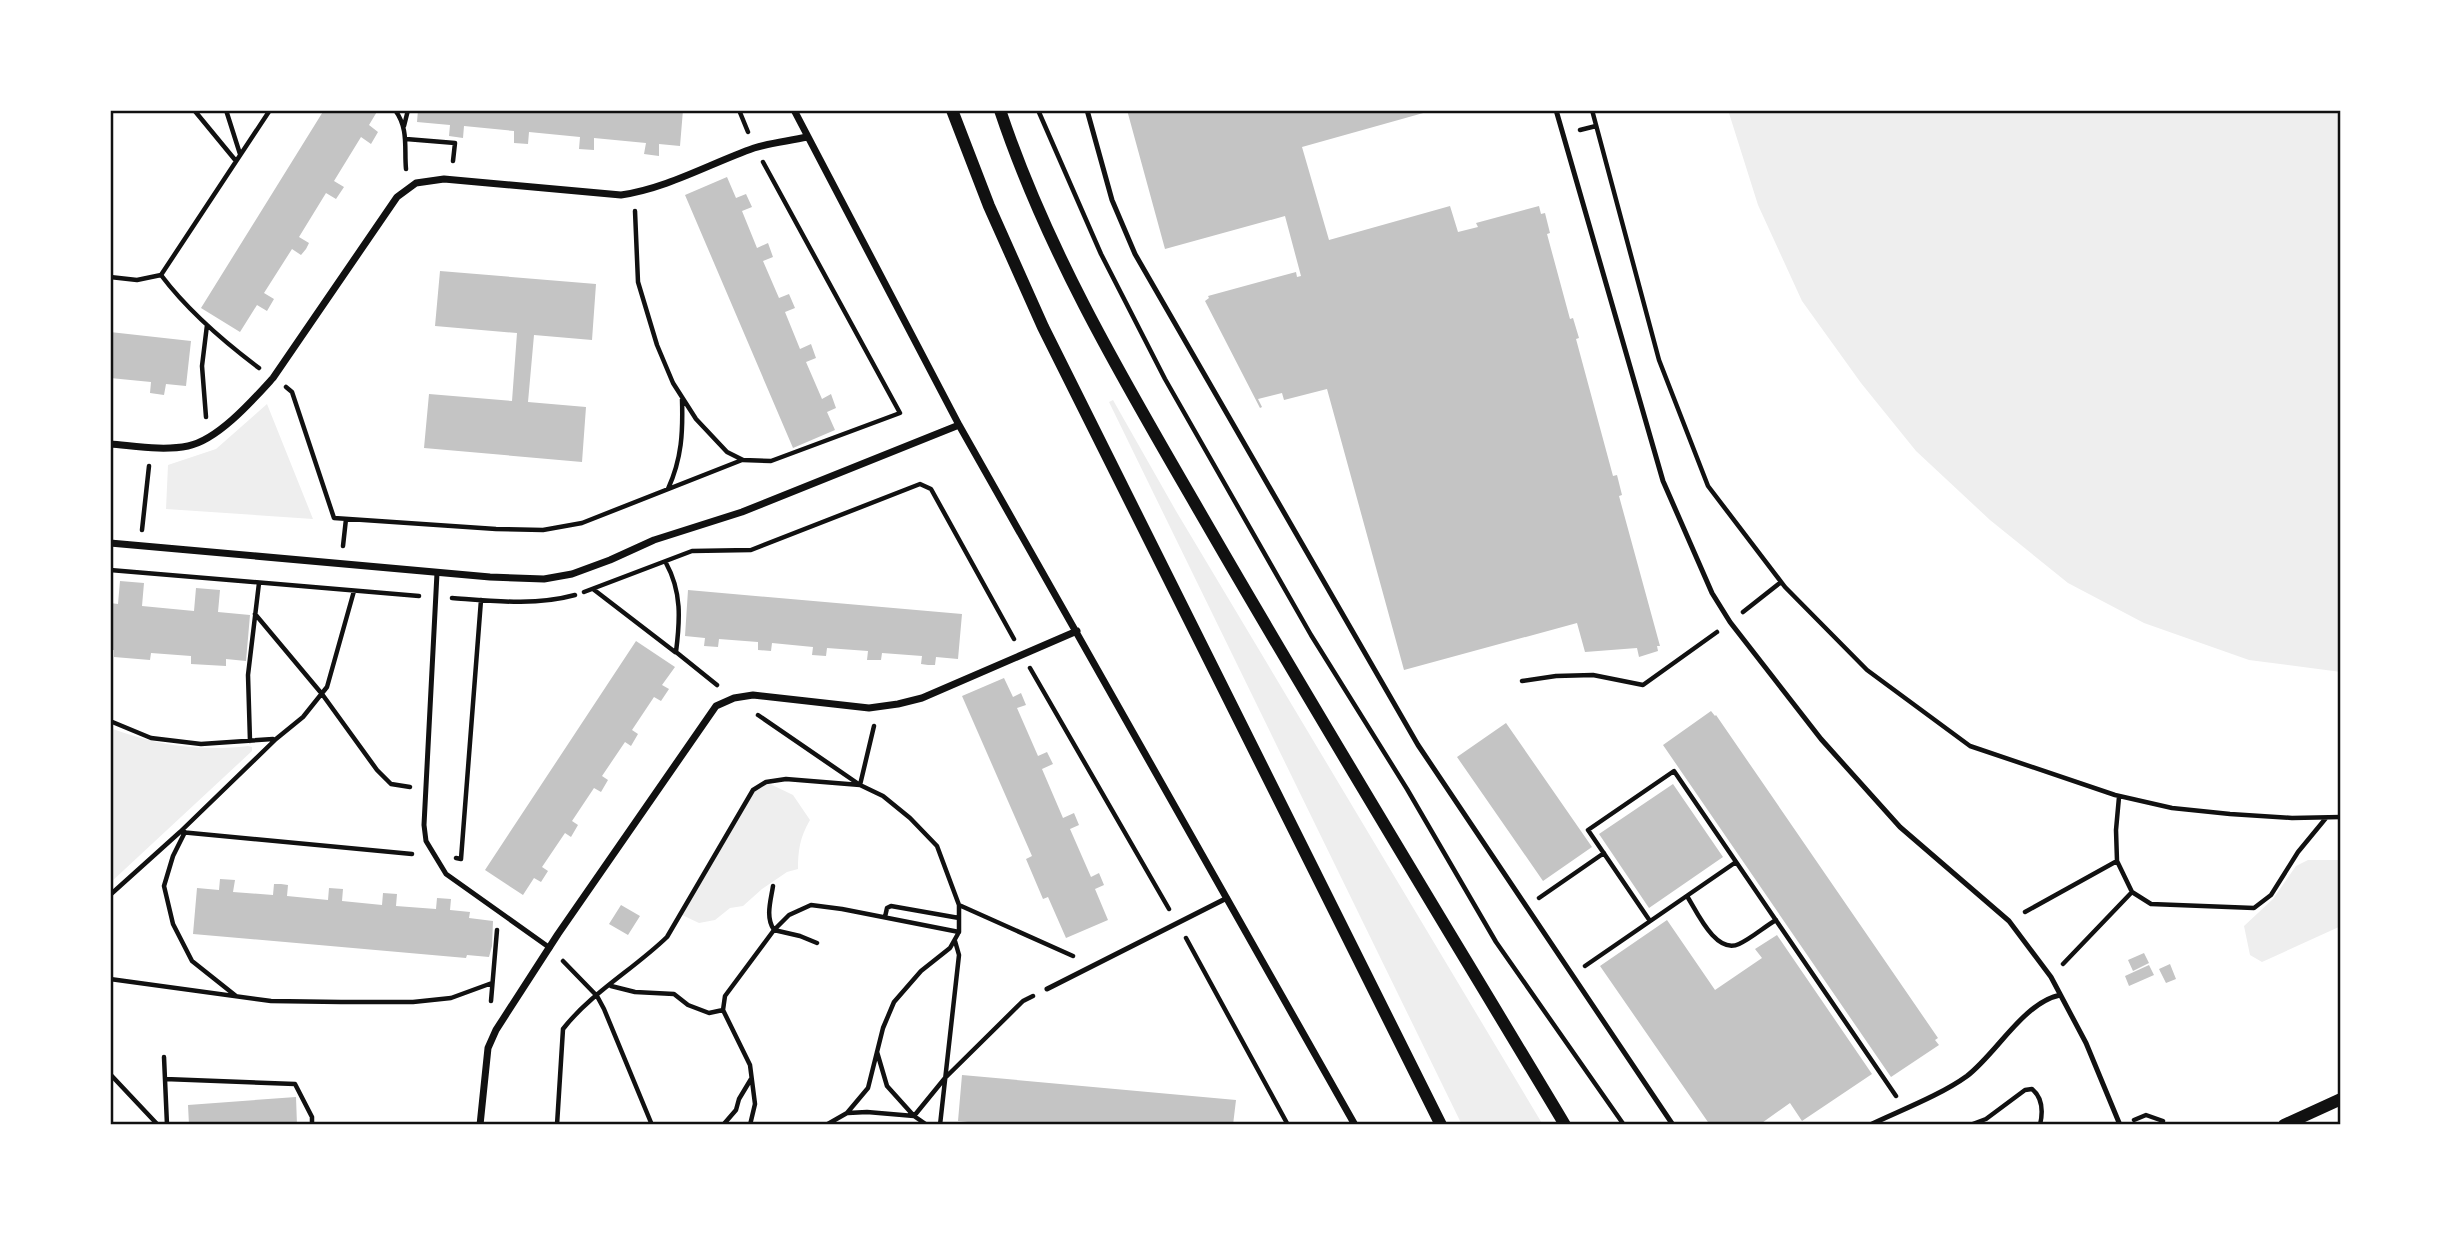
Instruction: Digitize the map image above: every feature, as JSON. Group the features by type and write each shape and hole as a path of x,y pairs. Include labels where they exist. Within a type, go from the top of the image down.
{"street":[{"path":"794,110 959,425 1354,1123 1344,1125"},
{"path":"952,110 989,206 1043,327 1441,1125"},
{"path":"1000,110 1059,253 1115,365 1290,668 1565,1125"},
{"path":"110,443 151,447 189,446 221,429 250,404 273,378 397,197 416,183 451,179 621,195 687,177 755,148 807,137"},
{"path":"110,542 437,573 544,579 572,574 654,540 742,513 959,425"},
{"path":"480,1125 488,1048 496,1030 716,706 734,698 753,695 869,708 898,705 922,698 1077,631"},
{"path":"2284,1125 2341,1099"}],"lane":[{"path":"1087,110 1112,200 1135,254 1418,745 1673,1125"},
{"path":"1556,110 1663,481 1712,593 1731,622 1821,739 1900,827 2009,921 2051,977 2086,1042 2120,1125"},
{"path":"437,573 424,825 426,841 446,874 550,948"},
{"path":"1047,989 1227,898"},
{"path":"1870,1125 1966,1077 1992,1054 2033,1007 2046,998 2060,995"}],"path":[{"path":"194,110 236,161"},
{"path":"226,110 240,155"},
{"path":"110,277 137,280 161,275 270,110"},
{"path":"395,110 401,119 406,139 405,168 416,183"},
{"path":"404,130 408,110"},
{"path":"161,275 179,299 237,352 292,392 334,518 543,530 582,523 743,460 771,461 900,413 755,148 739,110"},
{"path":"1038,110 1101,254 1165,379 1311,635 1407,789 1496,942 1624,1125"},
{"path":"1592,110 1659,360 1708,486 1781,582 1867,670 1970,746 2119,797 2172,808 2230,814 2341,817"},
{"path":"406,139 455,143 451,179"},
{"path":"636,192 634,234 638,282 657,345 673,383 696,419 727,452 743,460"},
{"path":"207,324 202,366 208,436"},
{"path":"668,489 677,470 682,449 682,398"},
{"path":"137,572 151,447"},
{"path":"666,563 692,551 751,550 920,484 931,489 1022,654 1178,924 1288,1125"},
{"path":"110,570 481,600 461,859 182,832"},
{"path":"572,574 676,652"},
{"path":"1522,681 1556,676 1593,675 1643,685 1731,622 1781,582"},
{"path":"250,741 248,674 259,583"},
{"path":"110,895 182,832 276,738 303,717 322,694 327,687 354,591"},
{"path":"255,614 322,694 377,770 391,784 426,789"},
{"path":"860,785 874,729 869,708"},
{"path":"110,721 151,738 201,744 276,738"},
{"path":"1650,921 1588,830 1674,771 1904,1109"},
{"path":"557,1125 563,1029 597,996 667,937 753,790 766,782 786,779 860,785 883,796 910,818 937,846 959,905 959,932 950,948 921,971 894,1002 876,1051 868,1088 847,1113 826,1125"},
{"path":"2119,797 2117,861 2132,892 2151,904 2254,908 2271,895 2298,852 2326,818"},
{"path":"182,832 164,886 173,924 192,961 237,997"},
{"path":"1527,907 1604,853"},
{"path":"2009,921 2117,861"},
{"path":"1572,975 1736,862"},
{"path":"773,886 769,911 774,930 817,943"},
{"path":"2051,977 2132,892"},
{"path":"1686,896 1713,937 1724,945 1736,946 1776,920"},
{"path":"750,1125 755,1104 750,1065 723,1010 729,989 774,930 789,915 811,905 959,932"},
{"path":"959,905 1063,952 1097,964"},
{"path":"885,917 887,908 893,906 959,918"},
{"path":"940,1125 959,955 954,940"},
{"path":"550,948 597,996 652,1125"},
{"path":"110,979 271,1001 413,1002 451,998 492,983"},
{"path":"610,986 635,992 674,994 688,1005 709,1013 723,1010"},
{"path":"914,1116 945,1078 1023,1001 1047,989"},
{"path":"876,1051 887,1086 914,1116 927,1125"},
{"path":"164,1057 167,1125"},
{"path":"110,1074 158,1125"},
{"path":"723,1125 736,1110 752,1077"},
{"path":"165,1079 295,1084 312,1117 312,1125"},
{"path":"1970,1125 1986,1119 2025,1090 2032,1089 2041,1100 2040,1125"},
{"path":"847,1113 914,1116"},
{"path":"2120,1125 2146,1115 2163,1121"}],"shaded area":[{"path":"1728,110 2341,110 2341,672 2249,660 2144,623 2068,583 1990,520 1916,451 1861,383 1802,301 1758,205"},
{"path":"1113,400 1176,511 1543,1125 1462,1125 1109,402"},
{"path":"267,404 313,519 166,509 168,465 216,449"},
{"path":"110,728 178,746 248,746 252,747 252,751 110,883"},
{"path":"766,782 793,795 810,820 800,844 798,869 787,872 743,906 730,908 715,920 699,923 680,914 753,790"},
{"path":"2308,860 2341,860 2341,926 2262,962 2250,955 2244,926 2273,899 2296,866"}],"building":[{"path":"324,110 378,110 369,125 378,132 371,144 361,137 334,181 344,187 336,199 326,193 299,237 309,243 306,249 301,255 292,249 264,293 274,299 267,311 257,305 240,332 201,308"},
{"path":"418,110 683,110 680,146 659,144 659,156 644,154 646,143 594,138 594,150 579,149 580,137 529,132 528,144 514,143 514,131 464,126 463,138 449,136 450,125 417,122"},
{"path":"1127,110 1434,110 1302,147 1329,240 1450,206 1458,232 1478,227 1476,223 1539,206 1541,214 1545,213 1550,233 1547,234 1570,319 1573,318 1579,338 1576,339 1613,476 1617,475 1622,495 1619,496 1660,646 1657,646 1658,651 1639,657 1637,648 1585,652 1577,623 1404,670 1327,389 1284,400 1282,393 1258,399 1262,407 1260,408 1205,301 1208,296 1296,272 1297,277 1301,276 1285,216 1165,249"},
{"path":"727,177 736,198 746,194 752,207 742,211 757,248 768,243 773,257 763,261 779,298 789,294 795,308 785,312 800,349 811,344 816,358 806,362 822,399 831,394 836,408 827,412 835,430 793,448 685,195"},
{"path":"440,271 596,284 592,340 534,335 528,402 586,407 582,462 424,448 429,394 512,401 517,333 435,326"},
{"path":"110,332 191,341 186,386 166,384 164,395 150,393 151,382 110,378"},
{"path":"120,581 144,583 142,606 194,611 196,588 220,590 218,612 250,615 246,661 226,659 226,666 191,664 191,656 151,653 150,660 114,657 114,650 110,650 110,603 118,604"},
{"path":"688,590 962,614 958,659 936,657 935,665 928,665 921,664 922,656 882,653 881,660 867,660 868,651 827,648 826,656 812,655 813,647 772,643 771,651 758,650 758,642 719,639 718,647 704,646 705,638 685,636"},
{"path":"636,641 675,667 662,685 669,689 661,701 654,697 632,730 638,734 631,746 625,742 602,776 608,780 601,792 594,788 572,821 578,825 571,837 565,833 542,867 548,871 541,882 534,878 523,895 485,870"},
{"path":"1004,678 1013,697 1021,693 1026,705 1017,708 1038,756 1047,752 1053,764 1042,769 1063,818 1074,813 1079,825 1070,829 1091,877 1099,873 1104,885 1095,889 1108,920 1066,938 1048,897 1043,899 1026,859 1032,856 962,696"},
{"path":"1711,711 1938,1038 1935,1040 1939,1045 1891,1077 1663,745"},
{"path":"1506,723 1592,847 1543,881 1457,757"},
{"path":"1673,784 1723,857 1649,908 1599,834"},
{"path":"220,879 235,880 233,892 273,895 274,884 281,884 288,885 287,896 328,900 329,888 343,889 342,901 382,905 383,893 397,894 396,906 436,909 437,898 451,899 450,910 470,912 469,918 493,921 492,946 489,957 467,955 466,958 193,934 197,888 219,890"},
{"path":"621,905 640,916 628,935 609,924"},
{"path":"1667,920 1715,990 1762,958 1755,949 1777,935 1872,1074 1802,1121 1790,1103 1759,1125 1710,1125 1600,966"},
{"path":"2144,953 2149,963 2133,971 2128,960"},
{"path":"2170,964 2176,979 2166,983 2159,969"},
{"path":"2149,965 2154,975 2129,986 2125,976"},
{"path":"962,1075 1236,1100 1233,1125 978,1125 958,1121"},
{"path":"296,1097 297,1125 189,1125 188,1105"}]}
